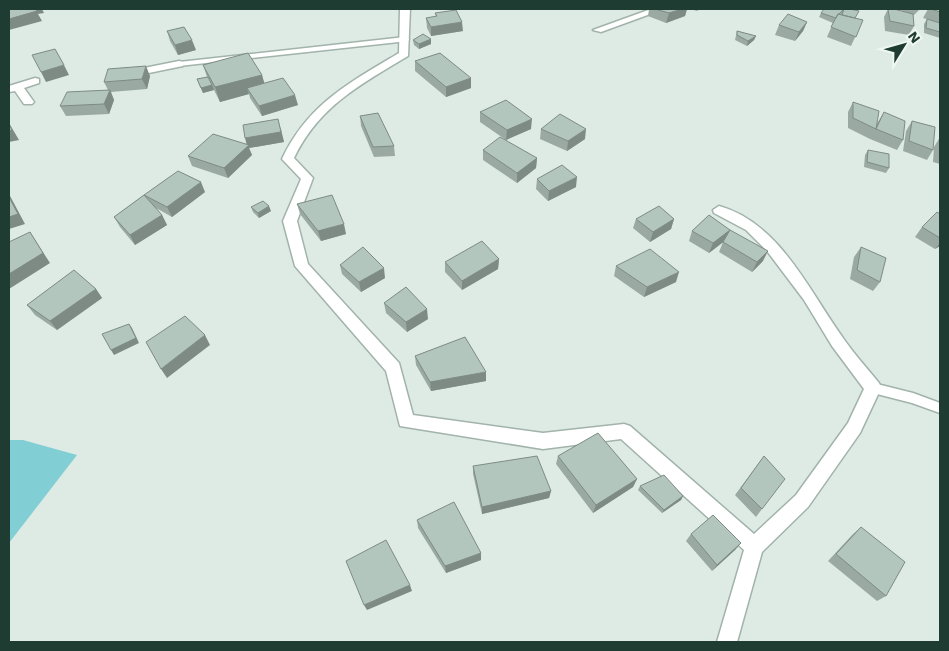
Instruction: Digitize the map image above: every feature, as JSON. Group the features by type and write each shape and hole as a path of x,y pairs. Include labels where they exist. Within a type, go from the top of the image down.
{"street":[{"path":"405,9 404,54 330,100 296,138 288,159 307,178 290,221 302,266 393,368 406,421 543,441 624,431 754,547"},
{"path":"598,30 659,9"},
{"path":"118,73 133,74 179,64"},
{"path":"28,102 13,87 35,81"},
{"path":"719,210 751,227 772,248 809,296 837,342 873,388 854,428 808,494 754,547 727,642"}],"lane":[{"path":"179,64 404,38"},
{"path":"873,388 913,398 940,408"}],"water":[{"path":"9,440 23,440 77,455 9,543"}],"building":[{"path":"9,9 35,9 37,11 9,19"},
{"path":"655,9 682,9 669,13"},
{"path":"824,9 844,9 836,18 821,13"},
{"path":"844,9 859,11 855,18 842,15"},
{"path":"888,9 913,14 914,26 890,21"},
{"path":"456,10 462,22 431,27 426,18 437,16 435,13"},
{"path":"788,14 807,22 799,32 779,25"},
{"path":"838,14 863,20 856,37 831,27"},
{"path":"927,19 940,23 940,32 926,28"},
{"path":"184,27 192,40 175,45 167,31"},
{"path":"737,31 756,36 748,41 737,35"},
{"path":"423,34 431,39 419,44 413,40"},
{"path":"55,49 64,65 41,72 32,55"},
{"path":"248,53 262,75 215,87 203,65"},
{"path":"440,53 471,78 446,87 415,61"},
{"path":"146,66 142,79 104,82 108,69"},
{"path":"208,77 212,85 201,88 197,79"},
{"path":"283,78 295,95 259,106 247,88"},
{"path":"110,90 104,104 60,106 67,92"},
{"path":"506,100 532,119 507,130 480,112"},
{"path":"853,102 879,111 876,129 853,118"},
{"path":"884,112 905,121 903,140 876,129"},
{"path":"378,113 394,146 373,147 360,116"},
{"path":"560,114 586,129 568,141 541,129"},
{"path":"278,119 281,132 245,138 243,125"},
{"path":"912,121 935,127 933,150 909,141"},
{"path":"213,134 249,145 224,168 188,156"},
{"path":"500,137 537,158 517,173 483,150"},
{"path":"868,150 889,154 889,168 867,162"},
{"path":"562,165 577,177 549,191 537,179"},
{"path":"178,171 201,182 167,207 144,195"},
{"path":"144,195 162,215 130,235 114,217"},
{"path":"332,195 344,224 318,231 297,204"},
{"path":"9,197 18,214 9,217"},
{"path":"263,201 269,206 258,213 251,207"},
{"path":"659,206 674,219 653,232 636,219"},
{"path":"937,212 940,214 940,238 922,227"},
{"path":"709,215 730,230 713,243 692,231"},
{"path":"730,230 768,251 757,262 723,242"},
{"path":"30,232 43,253 9,274 9,242"},
{"path":"482,241 499,259 462,281 445,262"},
{"path":"363,247 384,268 359,282 340,265"},
{"path":"861,247 886,258 880,282 857,270"},
{"path":"650,249 679,272 647,287 616,266"},
{"path":"74,270 96,289 50,321 27,305"},
{"path":"406,287 427,309 406,322 384,303"},
{"path":"185,316 205,335 161,369 146,342"},
{"path":"129,324 136,338 111,350 102,334"},
{"path":"465,337 486,372 430,382 415,356"},
{"path":"598,433 637,479 596,505 558,456"},
{"path":"537,456 551,491 482,507 473,466"},
{"path":"764,456 785,479 762,509 741,488"},
{"path":"664,475 683,496 664,510 640,486"},
{"path":"454,502 481,553 445,566 417,520"},
{"path":"713,515 741,543 717,565 691,534"},
{"path":"861,527 905,562 886,596 836,554"},
{"path":"386,540 410,585 364,605 346,561"}]}
